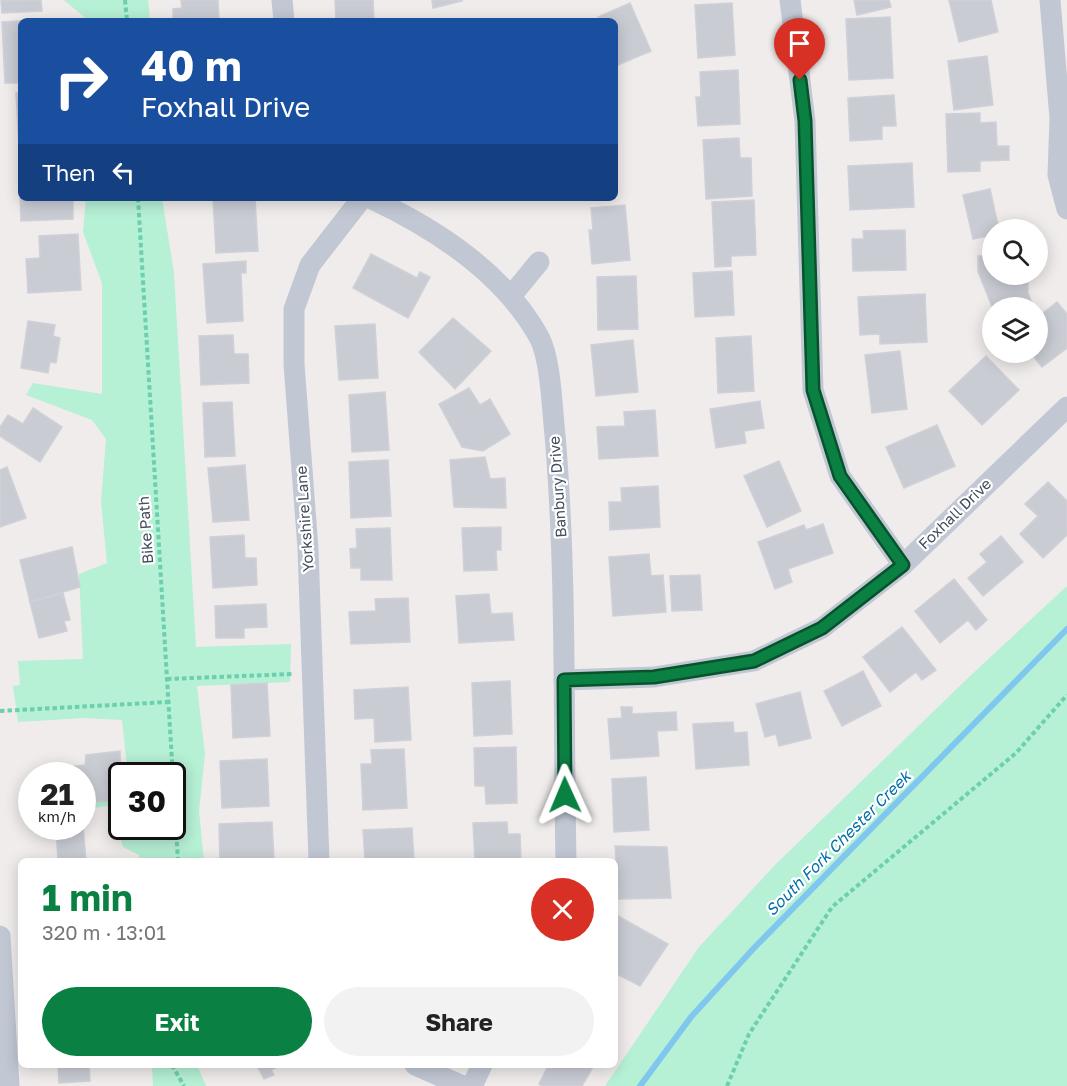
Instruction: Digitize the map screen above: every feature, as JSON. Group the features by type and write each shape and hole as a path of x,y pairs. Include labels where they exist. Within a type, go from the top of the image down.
{"street":[{"path":"282,0 284,18"},
{"path":"790,0 805,121 813,390 840,476 903,565"},
{"path":"1056,6 1060,118 1058,175 1067,209"},
{"name":"Yorkshire Lane","path":"319,858 308,549 294,364 294,309 310,265 360,201"},
{"name":"Banbury Drive","path":"376,201 412,218 454,245 511,296 540,339 550,380 562,516 566,858"},
{"path":"511,296 539,262"},
{"name":"Foxhall Drive","path":"564,680 654,677 754,661 822,628 903,565 1067,407"},
{"path":"0,936 9,1086"},
{"path":"422,1068 463,1086"},
{"path":"472,1086 481,1068"}],"path":[{"path":"126,0 127,18"},
{"name":"Bike Path","path":"138,201 177,858"},
{"path":"167,680 312,673"},
{"path":"727,1086 749,1034 832,907 1016,753 1067,695"},
{"path":"0,711 168,702"},
{"path":"174,1068 184,1086"}],"green space":[{"path":"64,0 148,0 150,18 85,18"},
{"path":"86,201 162,201 174,273 196,647 291,644 290,682 197,686 205,754 199,811 204,858 139,858 139,855 123,847 121,840 186,840 186,762 127,762 122,720 84,718 18,722 13,686 20,685 18,661 83,659 79,574 107,563 101,502 106,439 92,420 26,395 33,383 102,394 102,283 83,232"},
{"path":"1067,586 1067,1086 605,1086 699,947 776,864 969,677"},
{"path":"108,794 108,806 96,808 96,795"},
{"path":"152,1068 198,1068 206,1086 153,1086"}],"building":[{"path":"1,0 41,0 42,11 2,13"},
{"path":"181,0 218,0 219,18 173,18 173,9 182,8"},
{"path":"335,0 373,0 374,18 336,18"},
{"path":"432,0 462,0 462,1 433,8"},
{"path":"854,0 889,0 891,7 857,15"},
{"path":"949,0 991,0 998,32 959,42"},
{"path":"630,3 651,51 618,65 618,18 598,17"},
{"path":"732,3 735,55 698,58 695,5"},
{"path":"890,17 893,78 849,80 846,19"},
{"path":"18,21 18,83 5,83 2,22"},
{"path":"987,56 993,105 954,110 948,61"},
{"path":"738,70 740,124 698,126 696,97 701,97 700,72"},
{"path":"16,93 18,93 18,128"},
{"path":"894,95 896,126 882,126 882,139 850,141 848,98"},
{"path":"980,113 980,123 996,122 997,146 1009,146 1009,160 980,161 980,171 948,172 946,114"},
{"path":"739,138 740,158 751,158 752,196 706,199 703,140"},
{"path":"912,163 914,207 850,210 848,166"},
{"path":"990,189 997,219 982,219 982,237 973,239 963,195"},
{"path":"754,200 756,255 731,256 731,266 715,267 712,202"},
{"path":"20,201 73,201 73,219 21,221"},
{"path":"213,201 255,201 258,251 216,253"},
{"path":"625,205 630,260 592,264 589,230 593,230 591,208"},
{"path":"905,230 906,270 853,271 852,239 864,239 863,231"},
{"path":"78,234 81,290 28,293 26,259 40,258 39,236"},
{"path":"371,254 417,278 420,272 430,277 408,318 353,288"},
{"path":"978,256 982,256 982,281 978,271"},
{"path":"246,261 246,273 241,273 243,321 207,323 203,264"},
{"path":"732,271 734,315 695,317 693,273"},
{"path":"636,276 638,329 598,330 597,277"},
{"path":"984,285 1028,285 1030,297 988,297"},
{"path":"925,294 927,342 880,344 880,334 860,335 858,297"},
{"path":"1057,302 1067,314 1067,348 1048,362 1048,309"},
{"path":"453,318 491,351 455,389 419,352"},
{"path":"28,321 55,325 53,336 60,338 56,363 50,362 48,373 21,368"},
{"path":"375,324 378,378 339,380 335,326"},
{"path":"233,335 234,354 248,354 249,383 201,385 199,336"},
{"path":"751,336 754,391 718,393 716,338"},
{"path":"633,340 638,392 596,396 591,345"},
{"path":"900,351 907,409 872,413 865,355"},
{"path":"982,360 982,363 993,363 1019,390 982,425 949,391"},
{"path":"469,388 480,405 490,399 510,434 483,451 462,447 439,404"},
{"path":"385,392 389,450 352,452 349,395"},
{"path":"760,401 764,428 744,431 746,443 716,448 710,409"},
{"path":"232,402 235,456 205,457 203,403"},
{"path":"33,408 62,427 40,462 0,436 0,427 8,415 23,424"},
{"path":"655,410 658,456 599,459 597,427 625,426 624,412"},
{"path":"937,425 955,466 904,488 886,447"},
{"path":"485,457 490,479 505,478 506,508 454,507 450,460"},
{"path":"388,460 391,516 351,518 349,462"},
{"path":"779,461 801,511 767,527 744,476"},
{"path":"245,465 249,520 213,522 208,468"},
{"path":"7,467 26,518 0,527 0,470"},
{"path":"1048,482 1067,501 1067,535 1043,558 1020,534 1038,516 1025,504"},
{"path":"658,486 660,527 610,530 609,502 622,502 621,488"},
{"path":"823,524 833,553 788,569 792,582 775,589 758,542 804,525 806,530"},
{"path":"501,527 501,550 496,550 497,570 464,571 462,528"},
{"path":"390,528 392,580 361,580 361,568 351,568 350,549 357,548 356,529"},
{"path":"244,535 245,558 256,558 257,585 213,588 210,537"},
{"path":"1001,536 1023,562 983,596 968,578 987,562 980,554"},
{"path":"72,547 80,587 30,602 20,560"},
{"path":"649,554 651,576 663,575 666,612 613,616 609,557"},
{"path":"700,575 702,610 672,611 670,576"},
{"path":"954,579 987,620 976,630 968,620 940,643 915,611"},
{"path":"63,593 70,620 64,621 67,631 39,638 30,602"},
{"path":"489,594 491,614 512,613 514,640 459,643 456,596"},
{"path":"408,598 410,642 351,644 349,612 376,611 375,599"},
{"path":"266,604 267,627 244,628 244,638 216,638 215,606"},
{"path":"902,627 936,670 922,680 916,672 890,692 863,657"},
{"path":"863,671 881,706 842,726 824,691"},
{"path":"510,681 512,734 474,736 472,683"},
{"path":"267,683 270,736 233,738 231,685"},
{"path":"408,687 411,740 375,742 374,718 355,719 354,690"},
{"path":"800,692 811,738 779,746 776,734 765,737 756,704"},
{"path":"621,707 632,707 632,714 676,712 677,730 657,731 659,756 611,759 608,719 622,718"},
{"path":"733,722 734,733 747,732 749,765 696,769 693,724"},
{"path":"516,747 517,803 486,804 485,786 475,786 474,748"},
{"path":"404,749 407,808 363,810 361,764 372,764 371,750"},
{"path":"120,751 120,762 108,762 108,801 96,802 96,762 85,762 86,755"},
{"path":"267,759 269,806 222,808 220,761"},
{"path":"646,777 649,830 614,832 612,779"},
{"path":"272,822 274,858 220,858 219,824"},
{"path":"507,822 508,834 520,834 521,858 475,858 473,823"},
{"path":"412,828 414,858 365,858 363,830"},
{"path":"57,840 84,840 86,858 58,858"},
{"path":"615,846 667,847 671,898 619,899 618,858 616,858"},
{"path":"618,916 668,944 640,986 618,975"},
{"path":"58,1068 89,1068 90,1081 59,1083"},
{"path":"258,1068 275,1068 271,1070 274,1075 264,1079"},
{"path":"547,1068 592,1068 582,1086 542,1086 539,1084"}],"waterway":[{"name":"South Fork Chester Creek","path":"640,1086 691,1017 754,948 1067,629"}],"route":[{"path":"565,795 564,680 654,677 754,661 822,628 903,565 840,476 813,390 805,121 800,80"}]}
